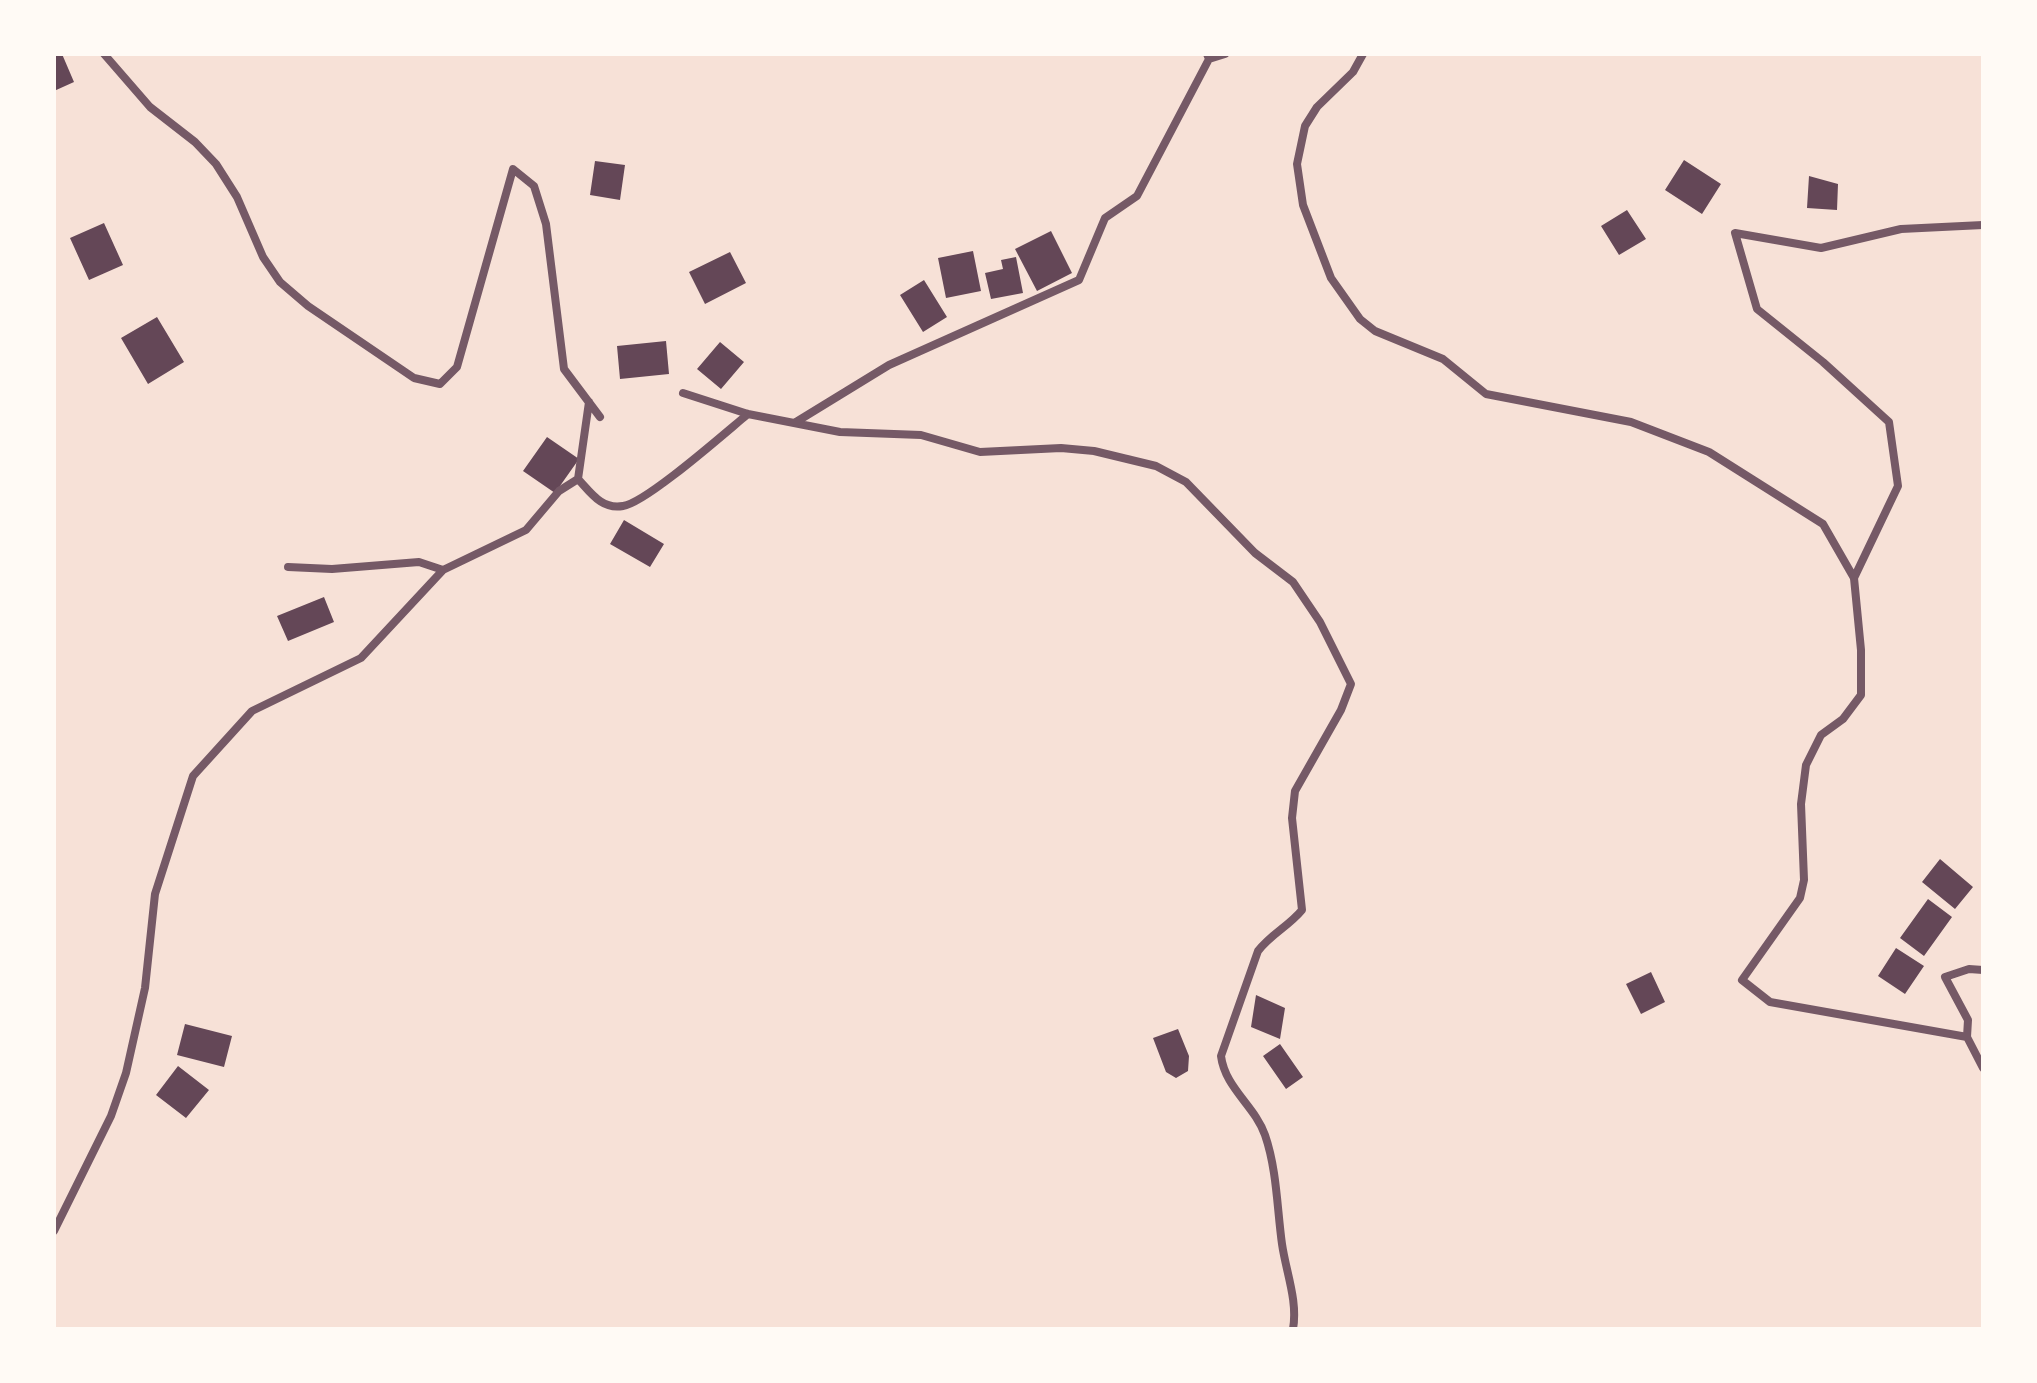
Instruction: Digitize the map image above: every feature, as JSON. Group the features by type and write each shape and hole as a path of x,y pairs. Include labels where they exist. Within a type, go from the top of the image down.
{"street":[{"path":"104,54 150,107 195,142 216,164 237,197 263,257 280,282 308,306 414,378 440,384 457,367 513,169 534,186 546,224 564,369 600,417"},
{"path":"796,423 889,365 1079,280 1105,218 1137,196 1208,56 1225,54"},
{"path":"1363,54 1353,72 1317,107 1305,126 1297,164 1303,205 1331,278 1360,319 1375,331 1443,359 1486,394 1631,422 1709,452 1823,524 1854,578 1861,650 1861,695 1843,719 1821,735 1806,765 1801,804 1804,880 1800,898 1742,980 1770,1002 1967,1037"},
{"path":"1854,578 1898,486 1889,422 1823,362 1757,309 1735,233 1821,248 1901,229 1983,225"},
{"path":"683,393 748,414 840,432 921,435 980,452 1061,448 1094,451 1156,466 1186,482 1255,553 1293,582 1320,622 1351,684 1341,710 1295,791 1292,818 1302,910 1293,921 1268,938 1258,951 1221,1056 1223,1071 1265,1133 1295,1314 1293,1329"},
{"path":"54,1231 111,1116 126,1073 145,988 155,894 193,776 252,711 361,658 443,570 526,530 559,491 578,479 589,402"},
{"path":"578,479 600,503 625,507 649,493 748,414"},
{"path":"288,567 332,569 419,562 443,570"},
{"path":"1983,970 1969,969 1945,977 1968,1020 1967,1037 1983,1068"}],"building":[{"path":"54,54 62,54 74,82 54,91"},
{"path":"1684,160 1721,184 1702,214 1665,190"},
{"path":"595,161 625,165 620,200 590,195"},
{"path":"1809,176 1838,184 1837,210 1807,208"},
{"path":"1627,210 1646,239 1619,255 1601,226"},
{"path":"104,223 123,265 89,280 70,238"},
{"path":"1051,231 1072,273 1037,291 1015,249"},
{"path":"973,251 981,291 946,298 938,258"},
{"path":"730,252 746,283 705,304 689,272"},
{"path":"1016,257 1023,293 991,299 985,273 1003,269 1001,260"},
{"path":"924,280 947,317 923,332 900,295"},
{"path":"157,317 184,362 148,384 121,338"},
{"path":"666,341 669,374 620,379 617,346"},
{"path":"720,342 744,362 721,389 697,369"},
{"path":"547,437 579,459 555,493 523,471"},
{"path":"624,520 664,544 650,567 610,544"},
{"path":"324,597 334,622 288,641 277,616"},
{"path":"1940,859 1973,887 1955,909 1922,882"},
{"path":"1928,899 1952,917 1924,956 1900,938"},
{"path":"1896,948 1924,966 1905,994 1878,976"},
{"path":"1651,972 1665,1002 1641,1014 1626,984"},
{"path":"1256,995 1285,1008 1280,1039 1251,1027"},
{"path":"185,1024 232,1036 224,1067 177,1055"},
{"path":"1178,1029 1189,1056 1188,1071 1176,1078 1166,1072 1153,1038"},
{"path":"1280,1044 1303,1077 1286,1089 1263,1056"},
{"path":"178,1066 209,1090 186,1118 156,1095"}]}
